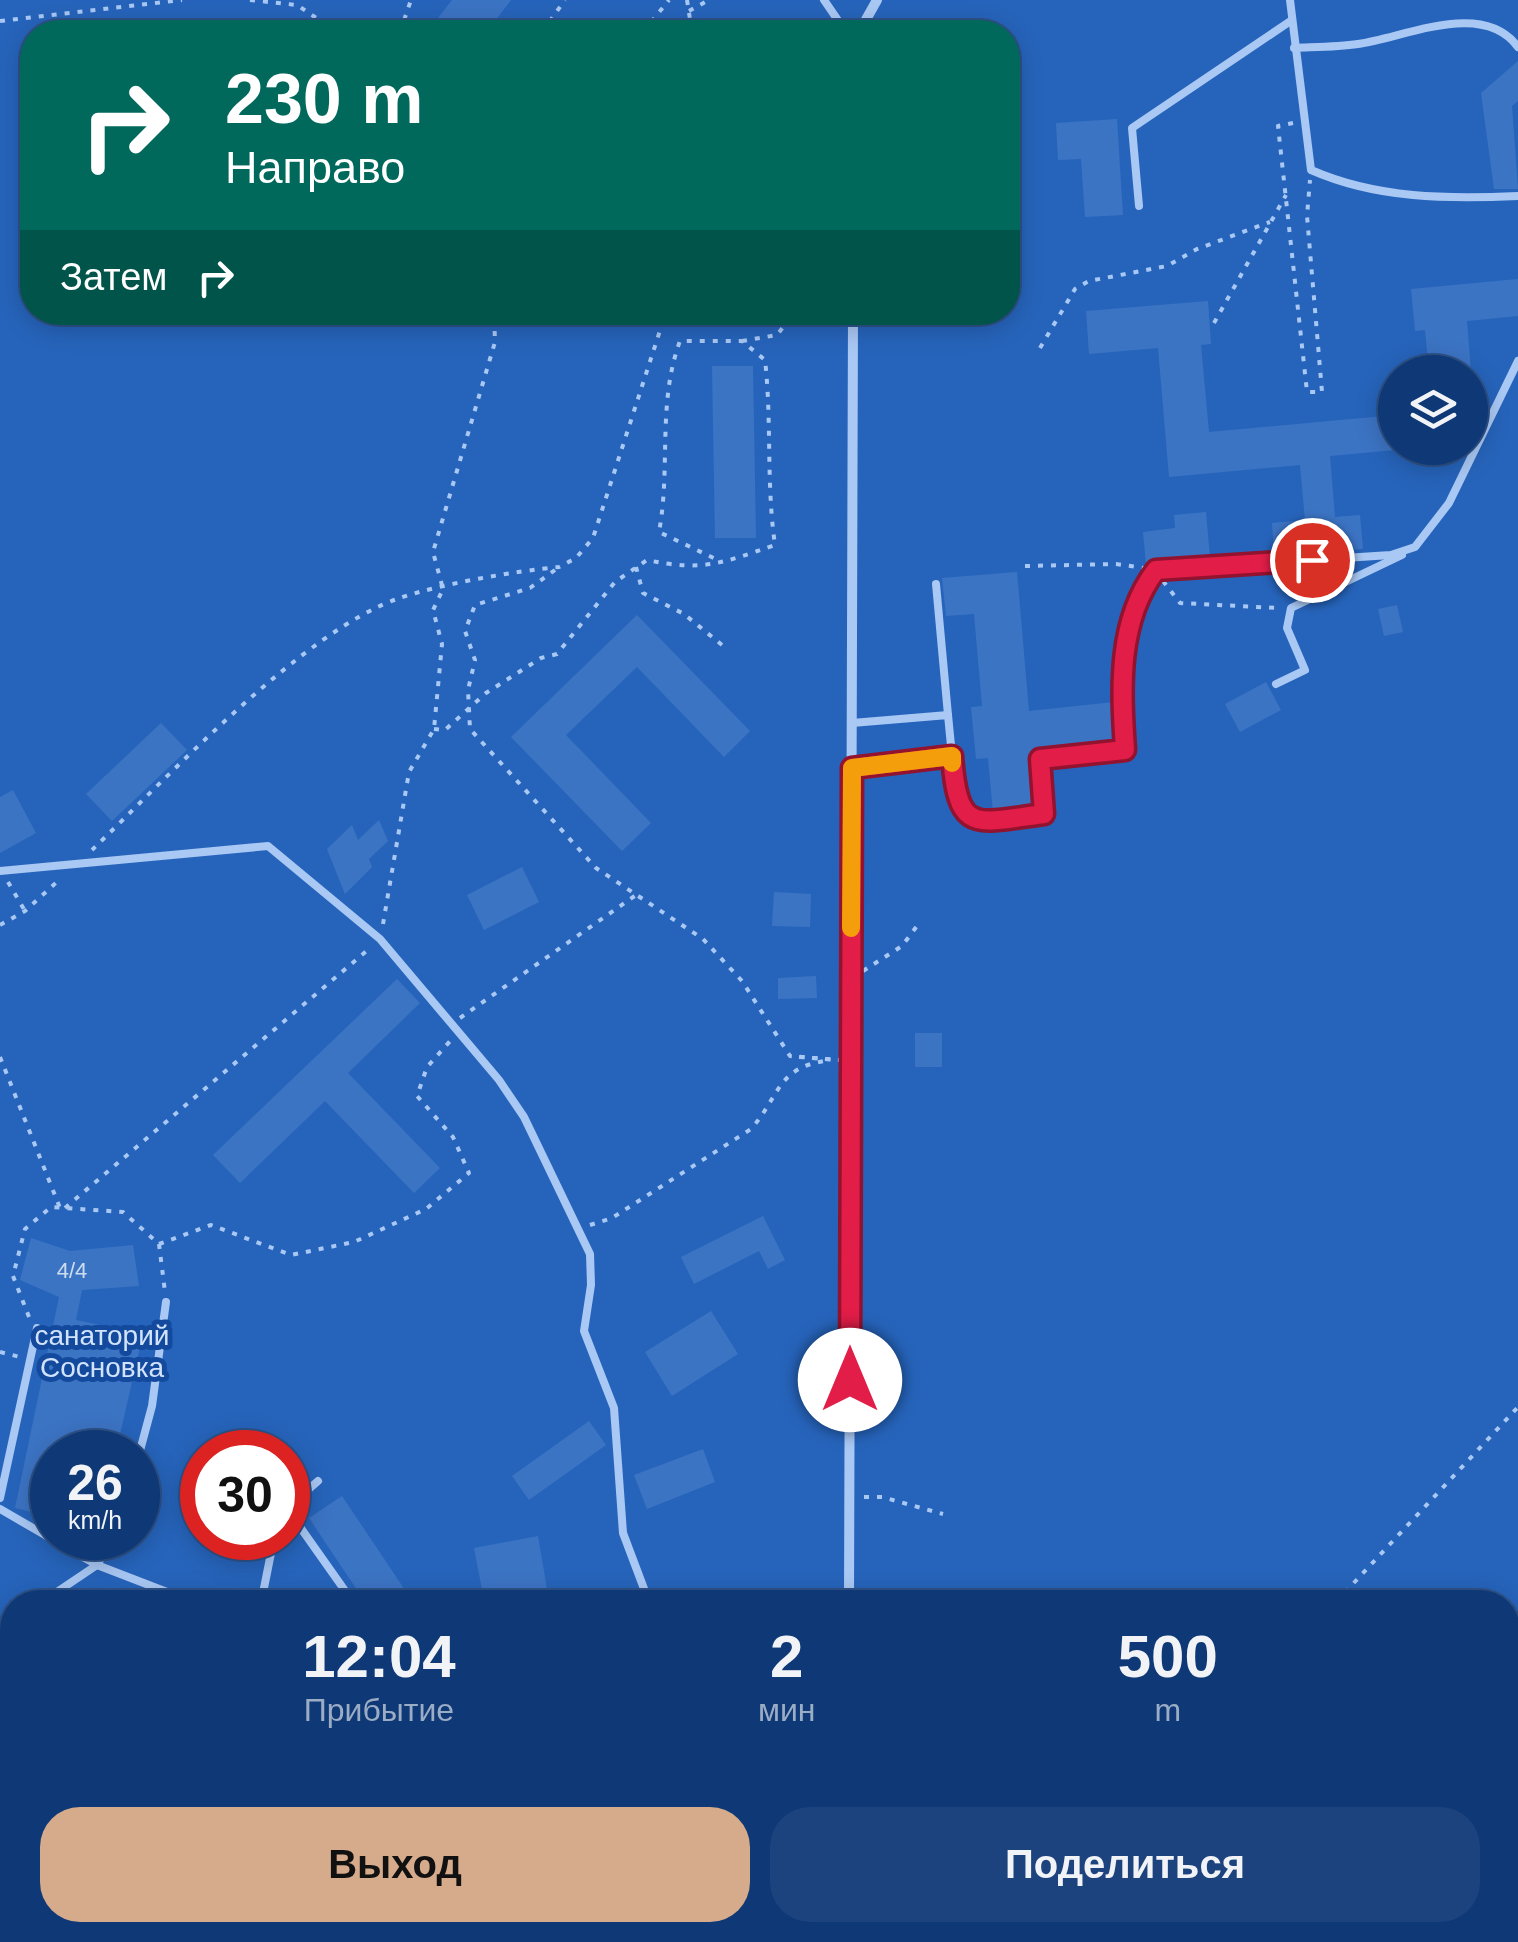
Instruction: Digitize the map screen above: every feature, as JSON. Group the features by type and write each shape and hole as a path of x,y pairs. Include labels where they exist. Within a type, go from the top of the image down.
{"street":[{"path":"849,1590 853,325"}],"lane":[{"path":"1290,0 1302,122 1312,170 1335,180 1397,194 1518,196"},
{"path":"1294,48 1359,44 1474,17 1496,21 1518,46"},
{"path":"1139,206 1132,128 1292,20"},
{"path":"1276,684 1306,670 1287,628 1291,608 1380,569 1415,547 1449,503 1518,361"},
{"path":"936,584 956,802 963,812 988,821 1044,814 1040,759 1125,750 1121,686 1129,628 1141,590 1156,570 1391,554 1415,547"},
{"path":"852,723 948,715"},
{"path":"852,768 952,756"},
{"path":"0,871 268,846 380,939 524,1117 590,1254 584,1331 614,1408 623,1533 644,1590"},
{"path":"146,1430 166,1302"},
{"path":"0,1498 37,1328"},
{"path":"310,1488 318,1481"},
{"path":"0,1509 97,1565 162,1590"},
{"path":"310,1540 345,1590"},
{"path":"60,1590 100,1560"},
{"path":"264,1590 270,1560"}],"path":[{"path":"0,22 182,0"},
{"path":"250,0 297,4 320,20"},
{"path":"653,20 669,0"},
{"path":"687,0 690,20"},
{"path":"689,11 709,0"},
{"path":"1302,122 1278,126 1307,392 1322,392 1306,216 1312,170"},
{"path":"1214,324 1286,194"},
{"path":"1040,348 1075,290 1090,281 1167,266 1197,249 1270,222"},
{"path":"62,1208 380,939 409,772 434,729 442,644 433,610 443,589 433,552 495,342 494,325"},
{"path":"662,325 593,538 576,558 530,588 475,605 465,631 474,660 470,729 541,802 596,868 703,940 742,981 790,1056 851,1061"},
{"path":"722,562 659,532 667,488 664,424 670,370 680,341 742,341 777,335 784,325"},
{"path":"434,729 445,730 469,708 541,658 557,654 615,582 648,560 692,569 774,546 766,473 771,416 764,360 742,341"},
{"path":"1024,566 1116,564 1156,570 1180,603 1291,608"},
{"path":"636,567 643,593 684,614 722,645"},
{"path":"0,925 25,911 206,740 327,637 399,598 558,568"},
{"path":"0,871 25,911"},
{"path":"159,1244 210,1225 291,1256 354,1242 426,1209 469,1173 453,1137 417,1096 426,1067 455,1028 636,895"},
{"path":"851,979 902,946 920,922"},
{"path":"800,1056 851,1061"},
{"path":"0,1057 62,1208"},
{"path":"578,1233 612,1218 751,1129 767,1110 787,1073 802,1064 836,1060"},
{"path":"37,1328 13,1276 24,1229 51,1207 122,1212 159,1244 166,1302"},
{"path":"0,1352 30,1360"},
{"path":"1347,1590 1518,1406"},
{"path":"849,1499 882,1497 943,1514"}],"green space":[{"name":"санаторий Сосновка","path":"0,0 1518,0 1518,1590 0,1590"}],"building":[{"path":"452,0 511,0 496,20 436,20"},
{"path":"1518,61 1518,101 1512,106 1518,189 1494,189 1481,93"},
{"path":"1117,119 1123,215 1085,217 1081,159 1058,160 1056,123"},
{"path":"1518,279 1518,316 1467,321 1470,355 1427,355 1425,330 1415,331 1411,289"},
{"path":"1208,301 1211,344 1201,345 1209,432 1378,417 1378,452 1330,456 1335,517 1360,515 1363,549 1274,555 1272,523 1305,520 1300,465 1169,477 1158,348 1089,354 1086,311"},
{"path":"712,366 753,366 756,538 715,538"},
{"path":"1206,512 1210,558 1146,564 1143,532 1175,528 1174,515"},
{"path":"1017,572 1029,711 1114,702 1117,743 1035,752 1032,760 1036,808 993,813 988,758 976,759 971,707 982,706 974,614 946,616 942,578"},
{"path":"1397,605 1403,632 1384,636 1378,609"},
{"path":"637,615 750,731 724,757 637,667 566,735 651,823 622,851 511,737"},
{"path":"1266,682 1281,710 1240,732 1225,704"},
{"path":"161,723 187,750 112,821 86,794"},
{"path":"13,790 36,833 0,853 0,797"},
{"path":"379,820 388,841 369,859 372,867 345,894 327,849 352,825 358,840"},
{"path":"522,867 539,902 484,930 467,895"},
{"path":"774,892 811,894 810,927 772,926"},
{"path":"816,976 817,998 778,999 778,978"},
{"path":"397,979 420,1003 348,1073 440,1168 414,1193 325,1101 240,1183 213,1155"},
{"path":"915,1033 942,1033 942,1067 915,1067"},
{"path":"763,1216 785,1260 768,1269 759,1251 694,1284 681,1257"},
{"path":"31,1238 70,1251 133,1245 139,1286 82,1290 76,1320 143,1334 121,1430 31,1430 59,1297 20,1280"},
{"path":"711,1311 738,1354 672,1396 645,1352"},
{"path":"589,1421 606,1445 529,1500 512,1476"},
{"path":"30,1436 30,1512 15,1508"},
{"path":"703,1449 715,1482 647,1509 634,1475"},
{"path":"342,1496 405,1590 357,1590 310,1520"},
{"path":"538,1536 547,1589 482,1590 474,1548"}],"slow traffic":[{"path":"851,928 852,768 952,756 952,763"}],"route":[{"path":"850,1380 852,768 952,756 956,802 963,812 988,821 1044,814 1040,759 1125,750 1121,686 1129,628 1141,590 1156,570 1312,560"}]}
